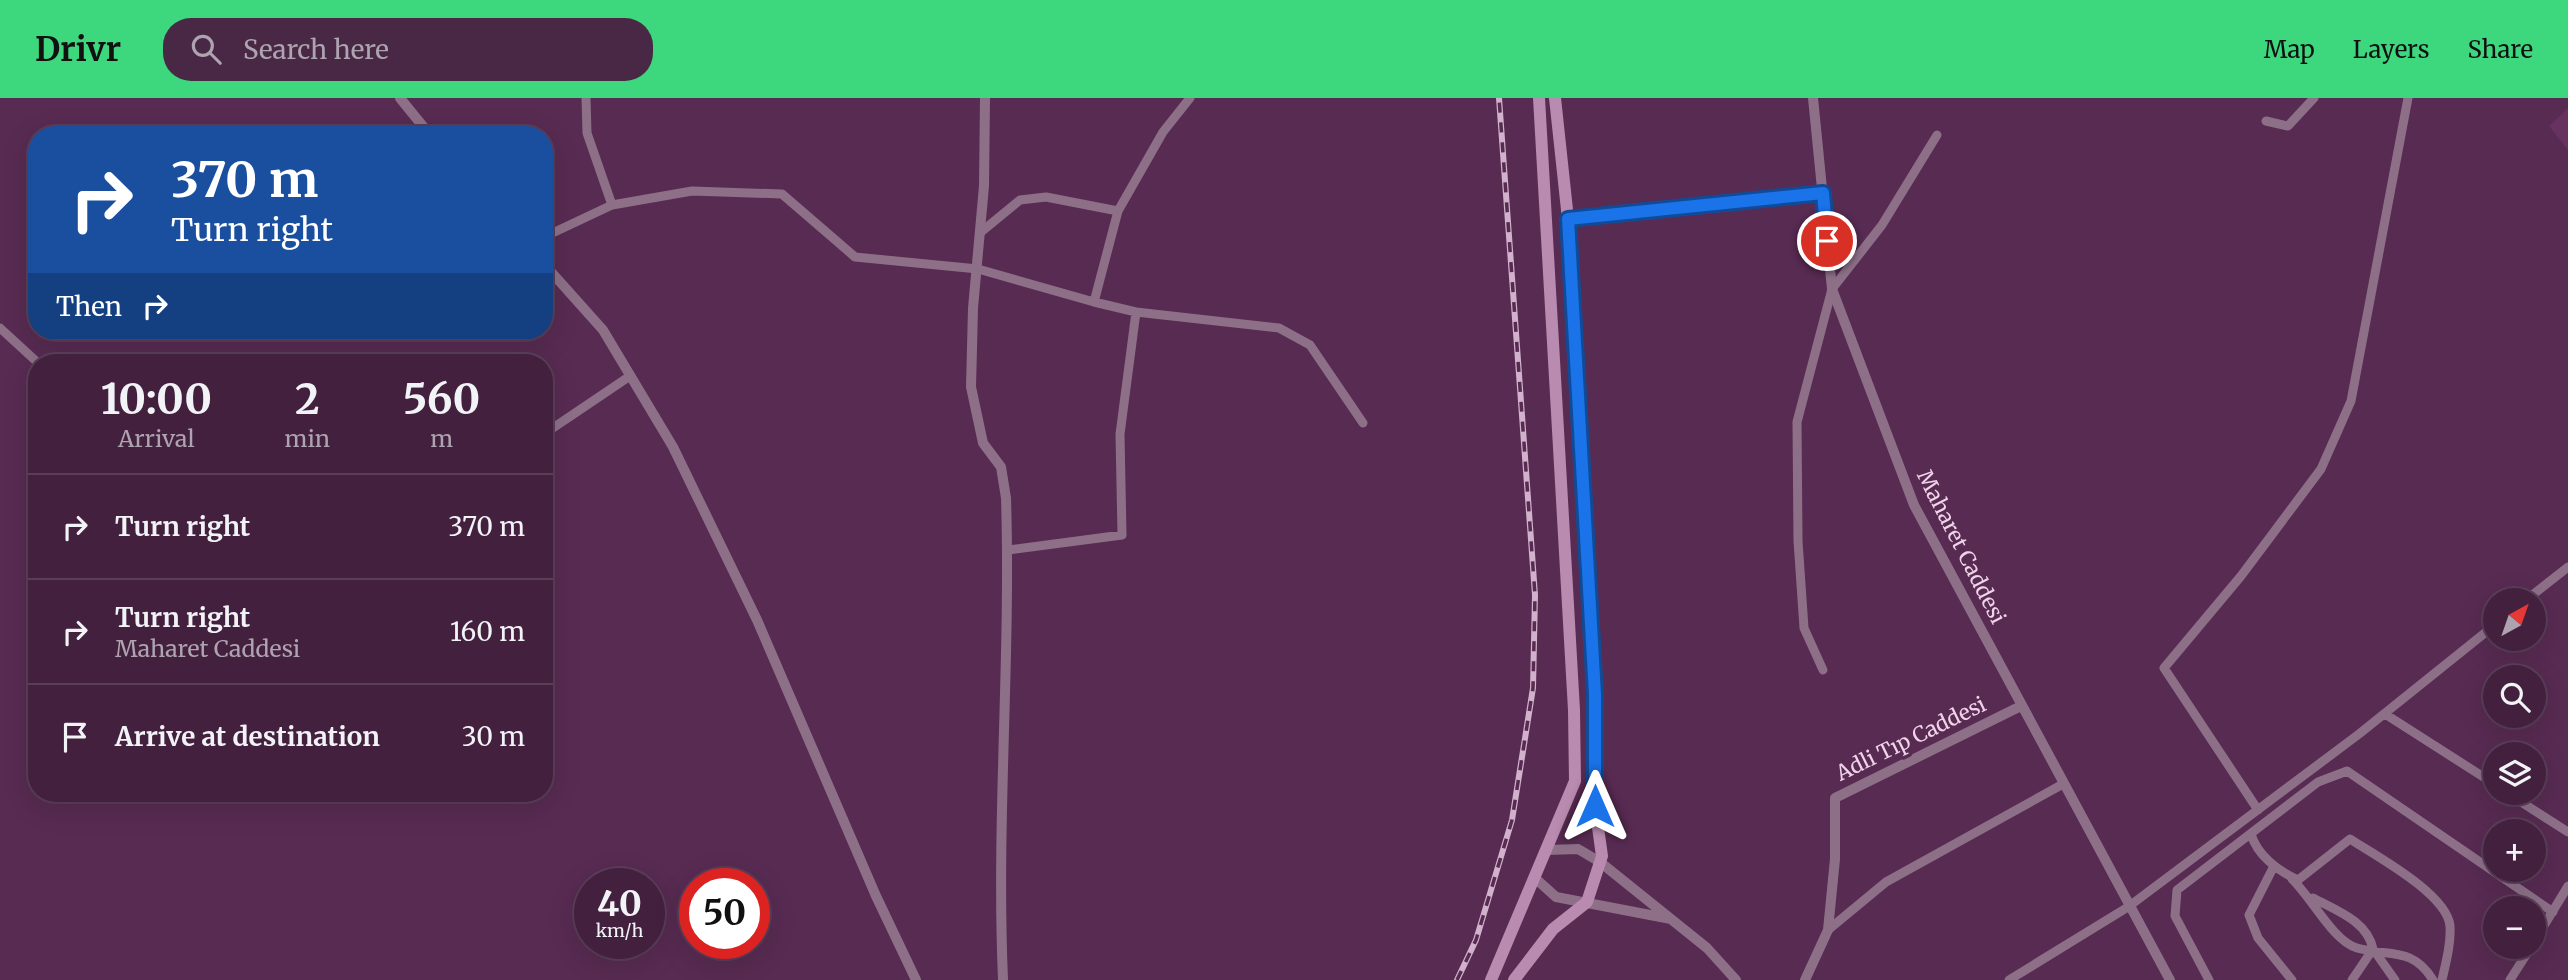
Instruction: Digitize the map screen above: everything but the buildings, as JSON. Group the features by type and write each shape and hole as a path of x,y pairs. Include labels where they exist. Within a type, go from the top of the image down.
{"main road":[{"path":"1491,980 1536,879 1575,781 1572,668 1539,98"},
{"path":"1514,980 1553,929 1587,902 1602,856 1595,806 1595,695 1568,219 1555,98"}],"street":[{"path":"400,98 423,126"},
{"path":"586,98 587,133 612,205"},
{"path":"985,98 981,232 973,307 971,387 982,443 1001,467 1008,550 999,889 1003,980"},
{"path":"1094,302 1118,211 1163,132 1190,98"},
{"name":"Maharet Caddesi","path":"1813,98 1832,289 1914,505 2128,907 2170,980"},
{"path":"2266,121 2288,126 2314,98"},
{"path":"2258,810 2164,668 2241,576 2321,469 2351,401 2408,98"},
{"path":"1823,670 1804,628 1798,541 1797,422 1832,289 1882,225 1937,135"},
{"path":"553,233 612,205 692,191 782,194 855,257 978,269 1136,312 1279,328 1310,345 1363,423"},
{"path":"1568,219 1823,193"},
{"path":"981,232 1020,200 1046,197 1118,211"},
{"path":"553,274 603,330 673,447 757,620 837,809 916,980"},
{"path":"1008,550 1122,535 1120,434 1136,312"},
{"path":"0,328 28,354"},
{"path":"553,428 630,376"},
{"path":"2541,588 2568,567"},
{"path":"2009,980 2128,907 2385,713 2483,634"},
{"name":"Adli Tıp Caddesi","path":"1805,980 1828,930 1835,859 1835,798 2021,706"},
{"path":"2385,713 2483,777"},
{"path":"2209,980 2175,916 2177,890 2318,782 2347,771 2553,912"},
{"path":"1828,930 1886,882 2063,784"},
{"path":"2526,805 2568,832"},
{"path":"2251,834 2254,845 2274,866 2298,880 2350,839 2391,866 2440,904 2450,923 2442,980"},
{"path":"1548,850 1578,849 1600,862 1707,948 1736,980"},
{"path":"2274,866 2249,915 2258,938 2292,980"},
{"path":"2289,876 2310,897 2334,934 2357,948 2395,952 2417,962 2433,980"},
{"path":"1536,879 1556,897 1674,920"},
{"path":"2546,923 2568,886"},
{"path":"2310,897 2360,925 2371,937 2374,949 2395,980"},
{"path":"2352,980 2374,949"},
{"path":"2510,980 2523,959"}],"shaded area":[{"path":"2568,108 2568,150 2549,126"}],"railway":[{"path":"1457,980 1476,940 1512,820 1533,688 1535,595 1499,98"}],"route":[{"path":"1595,806 1595,695 1568,219 1823,193 1827,241"}]}
